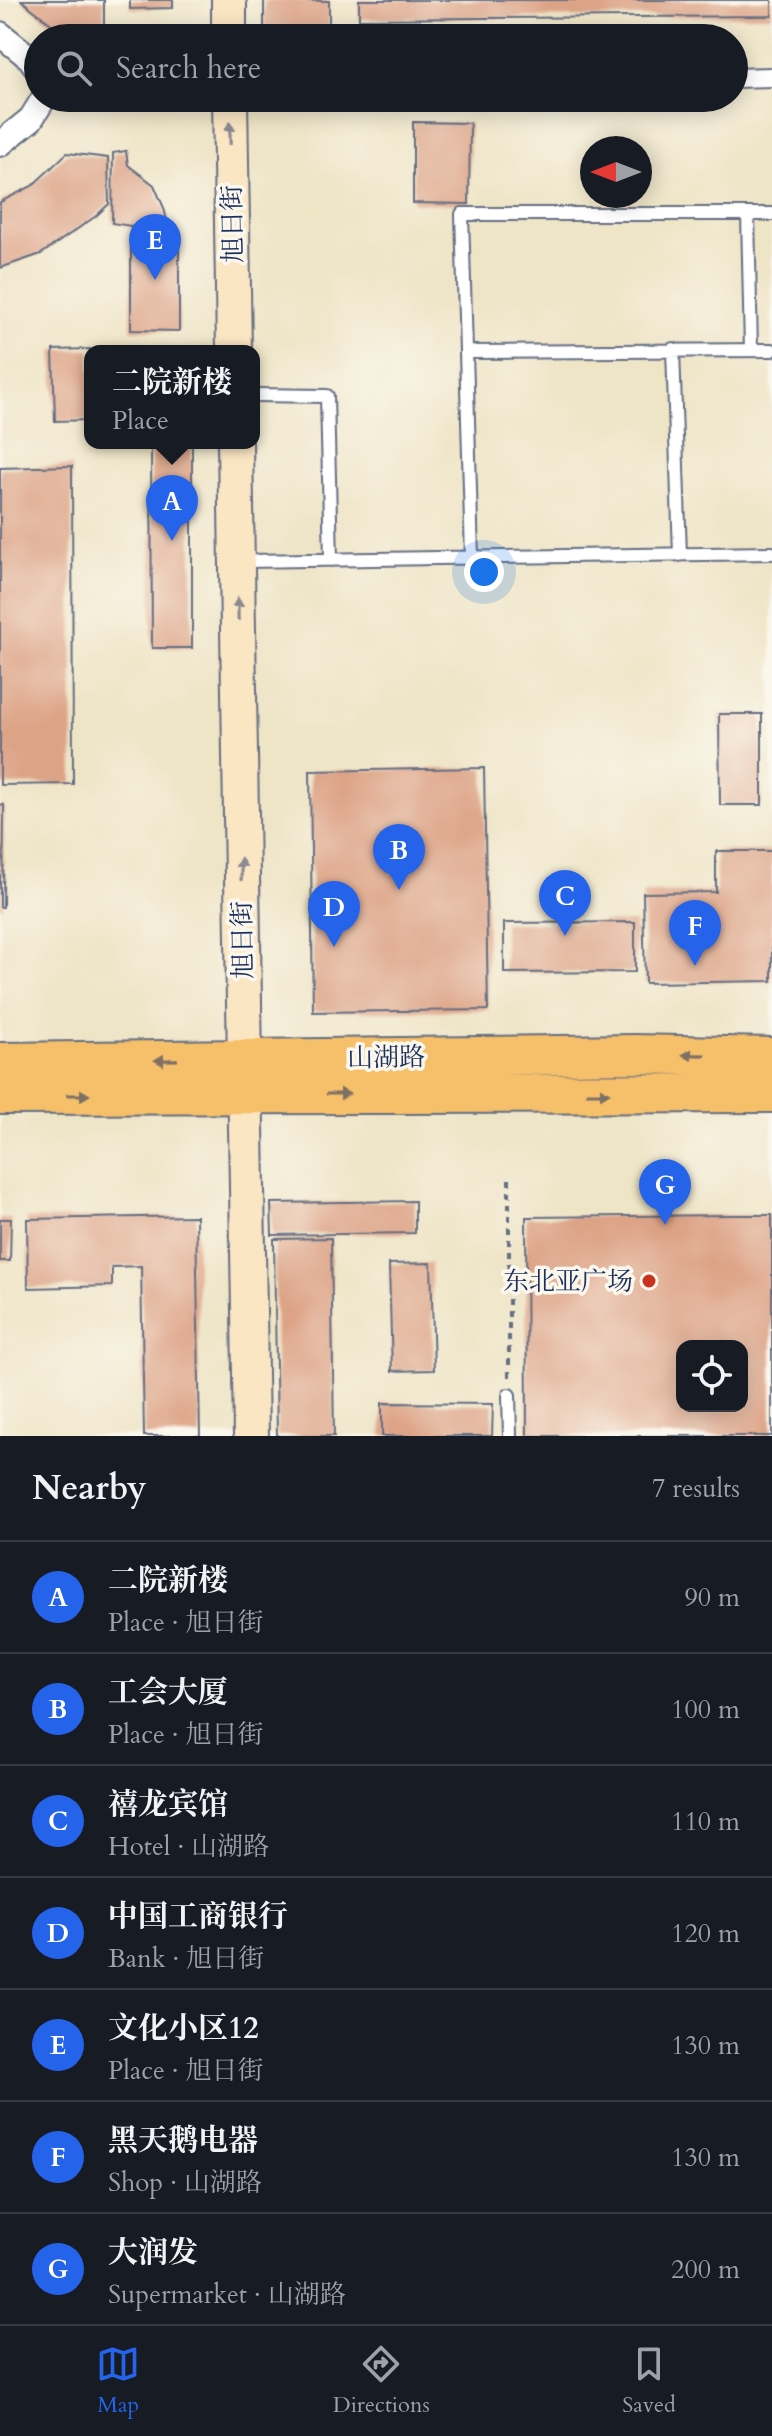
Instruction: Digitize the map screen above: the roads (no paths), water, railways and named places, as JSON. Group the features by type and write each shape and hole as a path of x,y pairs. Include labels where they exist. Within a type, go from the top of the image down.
{"main road":[{"path":"229,0 229,24"},
{"name":"旭日街","path":"230,112 234,345"},
{"name":"旭日街","path":"235,449 251,1436"},
{"name":"山湖路","path":"0,1095 245,1076 634,1054 772,1057"},
{"name":"山湖路","path":"0,1062 245,1076 772,1093"}],"street":[{"path":"0,34 24,53"},
{"path":"748,78 772,77"},
{"path":"0,144 35,112"}],"lane":[{"path":"472,558 462,214 772,214"},
{"path":"748,214 751,350"},
{"path":"673,349 680,555"},
{"path":"466,352 772,350"},
{"path":"260,395 327,396 331,560"},
{"path":"237,561 772,553"},
{"path":"509,1395 510,1436"}],"place":[{"name":"文化小区12","path":"155,280"},
{"name":"二院新楼","path":"172,541"},
{"name":"工会大厦","path":"399,890"},
{"name":"禧龙宾馆","path":"565,936"},
{"name":"中国工商银行","path":"334,947"},
{"name":"黑天鹅电器","path":"695,966"},
{"name":"大润发","path":"665,1225"},
{"name":"东北亚广场","path":"649,1281"}]}
